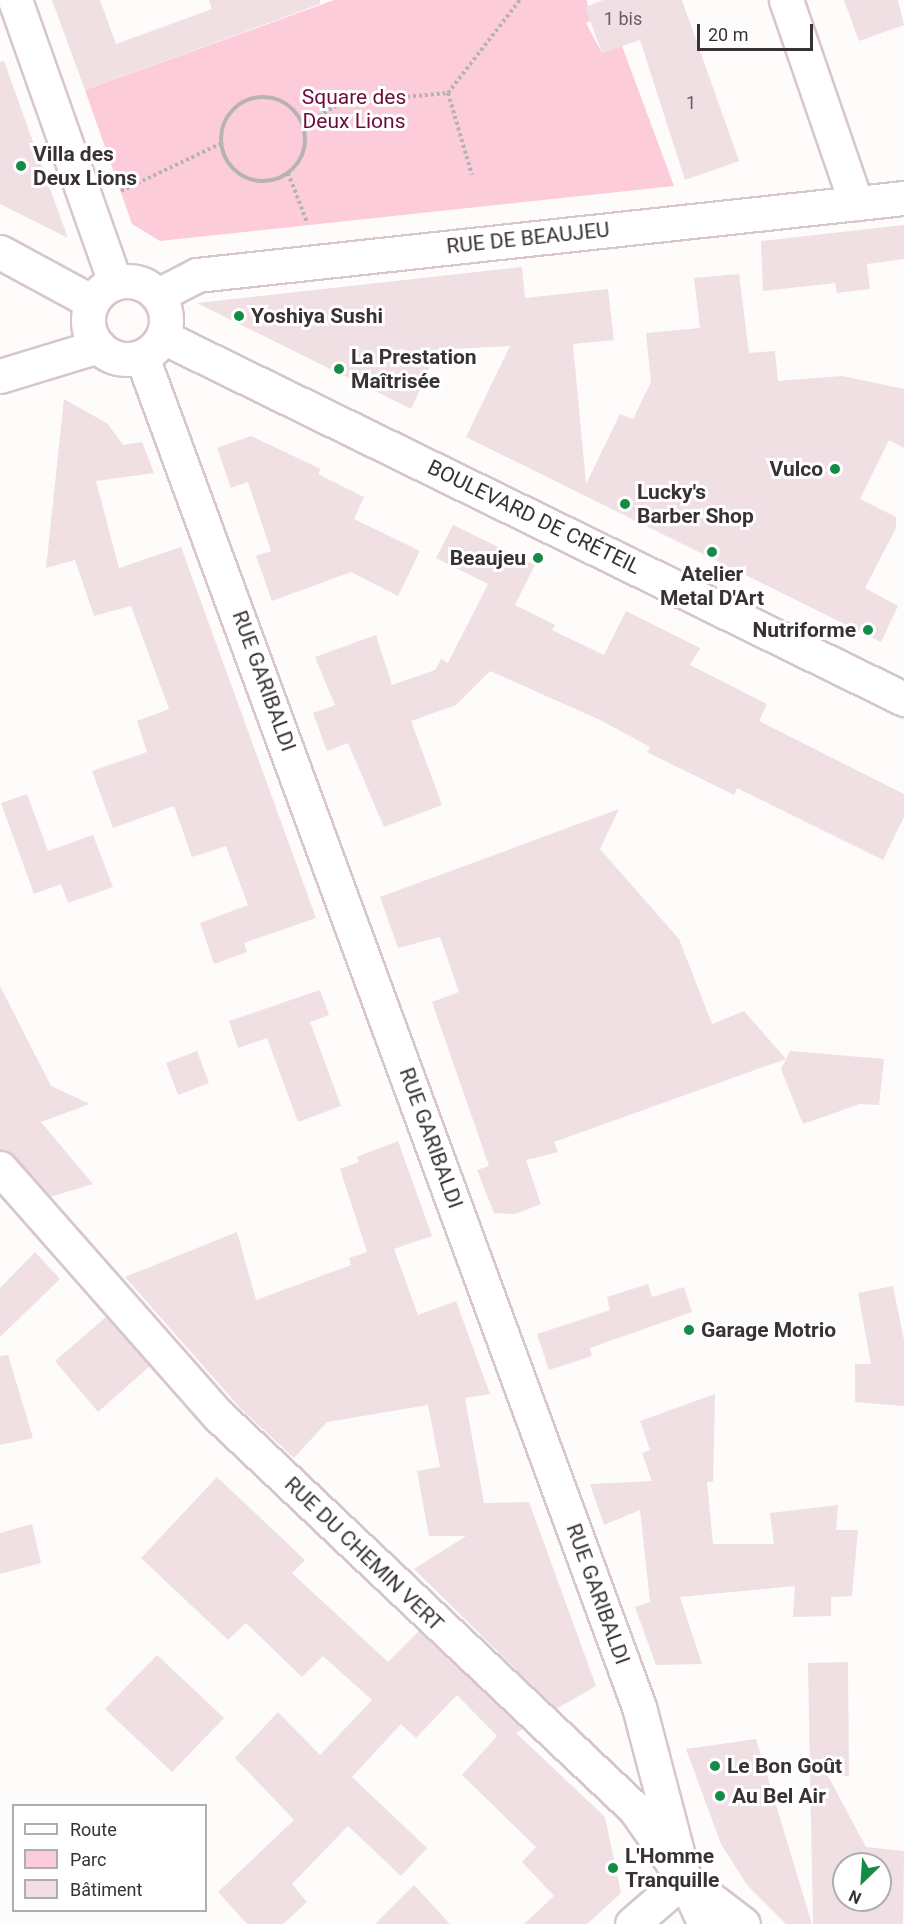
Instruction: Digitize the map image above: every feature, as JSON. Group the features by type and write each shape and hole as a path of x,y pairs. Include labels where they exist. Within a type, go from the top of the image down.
{"street":[{"path":"0,252 104,292 138,282 158,295 166,315 152,347 123,359 99,346 88,327 104,292 15,0"},
{"path":"786,0 856,203"},
{"name":"RUE DE BEAUJEU","path":"158,295 197,275 904,198"},
{"path":"0,376 99,346"},
{"name":"BOULEVARD DE CRÉTEIL","path":"152,347 904,699"},
{"name":"RUE GARIBALDI","path":"152,347 631,1686 684,1879 705,1924"},
{"name":"RUE DU CHEMIN VERT","path":"0,1168 219,1416 635,1809 684,1879 743,1924"},
{"path":"632,1924 684,1879"}],"path":[{"path":"303,125 341,103 448,93 519,0"},
{"path":"448,93 472,175"},
{"path":"260,96 287,103 303,125 304,151 288,173 275,179 246,178 229,164 220,144 226,117 246,99 260,96"},
{"path":"120,191 220,144"},
{"path":"288,173 307,222"}],"green space":[{"name":"Square des Deux Lions","path":"334,0 587,0 590,21 586,23 602,53 622,46 674,186 160,241 132,224 85,90"}],"building":[{"path":"52,0 100,0 116,44 212,9 209,0 320,0 320,4 85,90"},
{"path":"603,0 682,0 739,161 685,180 640,40 602,53 585,7"},
{"path":"844,0 898,0 904,25 859,41"},
{"name":"Villa des Deux Lions","path":"4,61 68,238 0,204 0,62"},
{"path":"904,225 904,259 867,264 870,289 837,293 835,283 763,291 761,241"},
{"path":"522,267 525,298 608,289 614,340 573,344 586,484 620,414 633,419 651,382 646,333 700,328 694,278 739,274 749,353 775,351 778,381 842,376 904,389 904,448 889,440 860,499 896,517 896,528 865,588 898,606 881,642 466,437 510,346 431,350 429,370 411,409 197,303"},
{"path":"64,399 108,424 123,445 142,442 154,473 96,481 119,568 181,547 316,918 244,943 247,952 214,964 200,923 248,905 226,846 192,857 174,806 113,828 92,771 147,752 137,721 169,709 131,606 94,616 75,560 46,568"},
{"path":"251,436 321,469 318,474 364,497 354,519 420,551 398,596 351,572 272,601 256,556 271,551 248,482 231,488 217,448"},
{"path":"453,525 535,565 515,605 555,625 552,630 604,655 626,611 700,648 690,665 767,704 759,721 904,794 904,817 883,860 737,788 734,795 647,752 650,747 600,720 490,671 456,705 411,721 442,805 384,827 348,743 327,751 313,713 335,705 315,657 376,635 392,685 435,670 441,659 448,663 488,584 436,558"},
{"path":"27,794 48,851 93,835 113,887 68,903 61,884 34,894 1,803"},
{"path":"619,809 600,849 679,939 712,1024 744,1011 786,1059 554,1142 558,1152 526,1160 541,1204 515,1214 494,1213 477,1170 489,1166 432,1002 459,992 440,937 398,948 380,897"},
{"path":"0,986 51,1086 90,1104 41,1122 93,1184 50,1197 14,1156 0,1150"},
{"path":"320,990 329,1015 310,1022 341,1106 298,1122 267,1038 238,1048 229,1021"},
{"path":"197,1051 209,1083 178,1095 166,1063"},
{"path":"790,1051 884,1059 879,1105 860,1104 803,1124 781,1069"},
{"path":"398,1141 432,1236 394,1249 418,1315 456,1301 490,1394 465,1398 484,1503 529,1502 596,1686 556,1709 414,1569 466,1536 429,1536 417,1471 440,1467 428,1405 327,1422 294,1458 241,1409 125,1277 237,1232 256,1300 351,1265 349,1258 367,1252 340,1169 359,1162 357,1157"},
{"path":"35,1252 60,1279 0,1337 0,1288"},
{"path":"648,1284 652,1297 684,1287 692,1312 590,1348 592,1356 549,1370 537,1334 610,1310 607,1297"},
{"path":"893,1286 904,1340 904,1406 855,1402 855,1364 871,1364 858,1293"},
{"path":"106,1317 150,1366 98,1412 55,1361"},
{"path":"8,1355 33,1438 0,1445 0,1356"},
{"path":"715,1394 713,1482 707,1482 713,1544 774,1544 770,1513 838,1505 836,1530 858,1530 852,1596 831,1597 831,1616 793,1617 795,1586 680,1597 702,1664 656,1665 635,1607 650,1602 640,1510 604,1525 590,1484 652,1481 642,1453 650,1450 640,1421"},
{"path":"217,1477 305,1560 292,1573 388,1662 419,1631 523,1729 516,1733 605,1817 621,1893 587,1924 524,1924 554,1896 522,1862 536,1847 462,1775 497,1736 457,1695 416,1738 401,1724 352,1777 427,1848 401,1876 348,1826 292,1884 307,1902 283,1924 247,1924 218,1892 294,1820 235,1758 278,1712 320,1755 372,1700 323,1656 302,1677 246,1623 228,1640 141,1558"},
{"path":"32,1524 41,1563 0,1574 0,1533"},
{"path":"157,1655 224,1718 172,1772 105,1709"},
{"path":"848,1662 849,1776 828,1776 866,1847 904,1851 903,1924 813,1924 808,1663"},
{"path":"756,1739 812,1924 786,1924 747,1885 721,1844 686,1749"},
{"path":"414,1885 450,1924 375,1924"}],"place":[{"name":"Villa des Deux Lions","path":"21,166"},
{"name":"Yoshiya Sushi","path":"239,316"},
{"name":"La Prestation Maîtrisée","path":"339,369"},
{"name":"Vulco","path":"835,469"},
{"name":"Lucky's Barber Shop","path":"625,504"},
{"name":"Atelier Metal D'Art","path":"712,552"},
{"name":"Beaujeu","path":"538,558"},
{"name":"Nutriforme","path":"868,630"},
{"name":"Garage Motrio","path":"689,1330"},
{"name":"Le Bon Goût","path":"715,1766"},
{"name":"Au Bel Air","path":"720,1796"},
{"name":"L'Homme Tranquille","path":"613,1868"}]}
